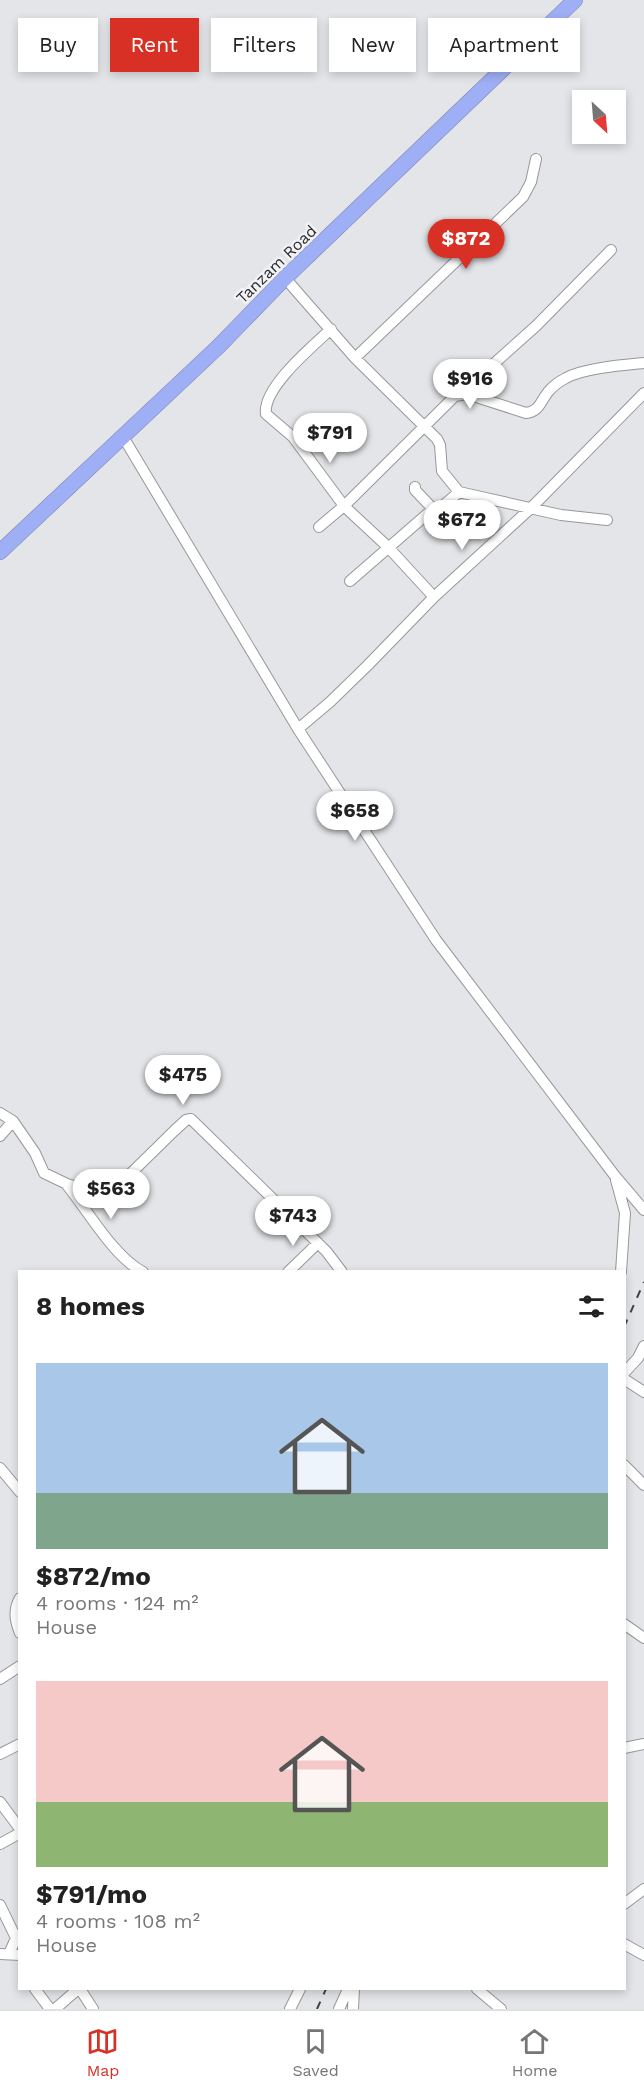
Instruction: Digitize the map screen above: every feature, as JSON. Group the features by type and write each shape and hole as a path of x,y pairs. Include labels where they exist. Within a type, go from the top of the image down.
{"highway":[{"name":"Tanzam Road","path":"0,552 219,346 285,278 575,0"}],"street":[{"path":"355,358 523,197 531,182 536,159"},
{"path":"319,527 344,506 455,396 536,326 611,250"},
{"path":"285,278 355,358 437,439 440,445 442,471 459,492 561,515 607,520"},
{"path":"331,329 278,383 265,406 266,414 293,437 344,506 388,547 434,597"},
{"path":"460,394 467,394 526,413 538,409 553,386 568,377 596,369 644,363"},
{"path":"298,729 368,666 434,597 532,507 644,393"},
{"path":"122,435 298,729 436,940 615,1176 644,1210"},
{"path":"415,487 415,490 433,509"},
{"path":"350,580 433,509 441,509 459,492"},
{"path":"0,1113 13,1121 35,1153 45,1173 67,1184 87,1190 110,1189 122,1182 144,1158 190,1119 318,1243 340,1270"},
{"path":"0,1136 13,1121"},
{"path":"615,1176 625,1213 621,1270"},
{"path":"67,1184 102,1232 139,1270"},
{"path":"290,1270 318,1243"},
{"path":"626,1371 638,1358 644,1346"},
{"path":"626,1380 644,1392"},
{"path":"626,1467 644,1485"},
{"path":"0,1468 18,1490"},
{"path":"18,1603 15,1611 18,1627"},
{"path":"626,1625 644,1638"},
{"path":"0,1679 18,1666"},
{"path":"626,1747 644,1744"},
{"path":"0,1754 18,1745"},
{"path":"0,1802 18,1828"},
{"path":"0,1844 18,1832"},
{"path":"626,1902 644,1889"},
{"path":"0,1905 16,1938 13,1956"},
{"path":"626,1945 644,1955"},
{"path":"36,1990 52,2009 78,1990"},
{"path":"80,1990 93,2009"},
{"path":"290,2009 300,1990"},
{"path":"339,2009 348,1990"},
{"path":"353,2009 354,1990"},
{"path":"478,1990 501,2009"}],"railway":[{"path":"626,1322 644,1282"},
{"path":"317,2009 326,1990"}]}
